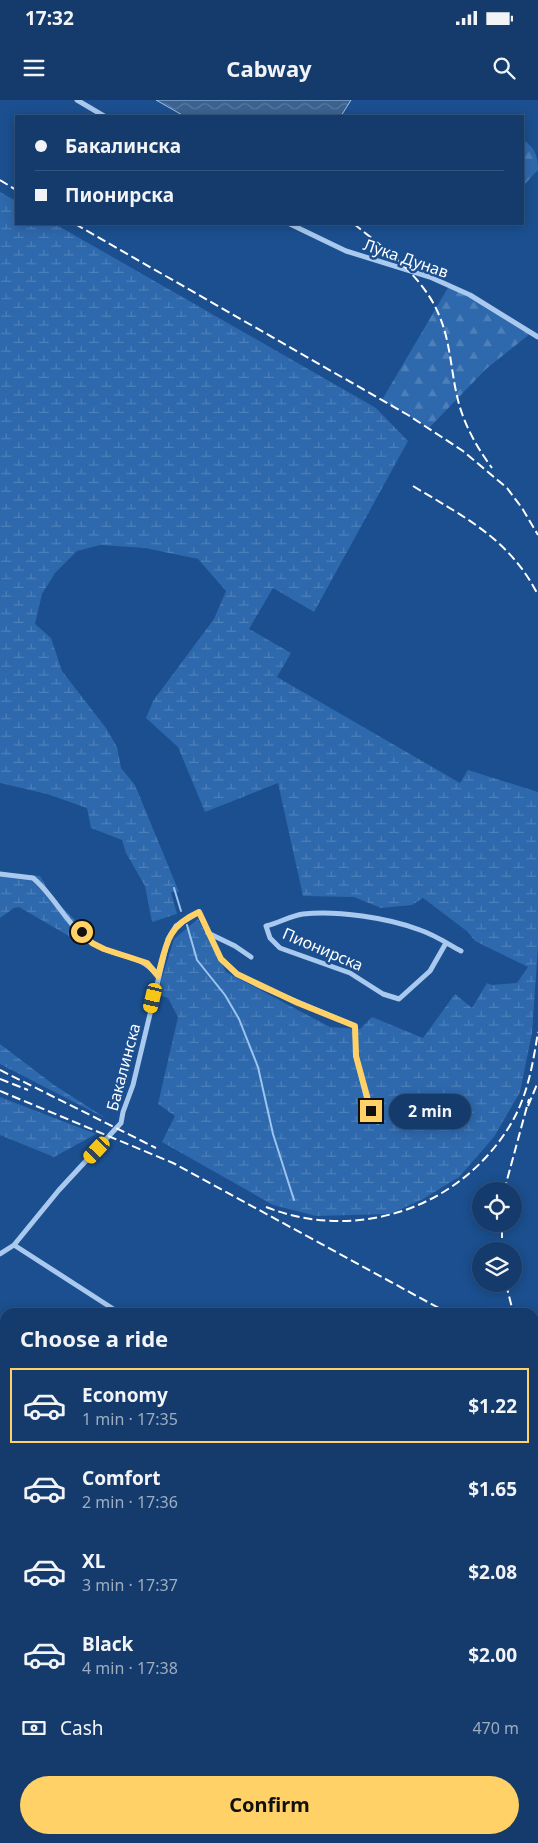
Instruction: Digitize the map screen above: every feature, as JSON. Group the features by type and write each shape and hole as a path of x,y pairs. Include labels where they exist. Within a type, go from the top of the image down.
{"street":[{"path":"77,100 102,115"},
{"name":"Лука Дунав","path":"292,225 340,249 430,277 470,295 538,337"},
{"path":"0,874 33,878 56,906 92,943 117,955 140,959 147,963 158,976"},
{"path":"158,976 168,939 176,926 199,912 207,933 221,959 237,974 271,991 355,1026 356,1056 368,1104 378,1122"},
{"name":"Пионирска","path":"446,943 430,970 399,999 383,994 350,973 280,948 270,938 266,926 300,914 336,914 390,922 421,930 462,951"},
{"path":"207,933 236,946 251,957"},
{"name":"Бакалинска","path":"14,1245 59,1190 121,1123 133,1085 158,976"},
{"path":"0,1254 14,1245 112,1308"}],"green space":[{"path":"524,141 535,152 538,170 524,185"},
{"path":"0,192 15,200 15,225 57,225 376,408 408,441 314,612 273,588 249,629 291,653 277,677 460,783 468,770 538,792 538,946 532,1033 520,1092 494,1137 459,1177 423,1199 390,1214 316,1216 273,1205 162,1142 175,1116 158,1104 178,1017 168,998 157,994 174,939 198,919 226,972 330,1027 360,1029 372,1017 423,1038 455,994 472,1008 487,983 492,985 517,983 528,967 475,941 468,932 423,898 412,905 381,908 354,897 303,896 278,783 205,812 178,747 146,718 153,701 214,619 226,591 198,559 145,548 100,545 77,551 55,573 42,594 35,624 51,638 62,671 106,728 117,747 121,768 135,785 179,892 171,892 177,914 152,922 145,886 126,853 122,840 91,828 87,808 47,794 0,783"},
{"path":"449,286 531,333 486,369 429,428 382,400"},
{"path":"0,873 40,876 53,898 81,926 74,939 19,907 14,908 0,918"},
{"path":"0,1044 54,1085 107,1119 0,1064"},
{"path":"0,1097 96,1134 54,1157 0,1135"}],"water":[{"path":"156,100 351,100 342,115 182,115"}],"waterway":[{"path":"174,888 181,911"},
{"path":"187,925 197,960 225,995 239,1019 258,1067 273,1134 294,1200"}],"railway":[{"path":"0,180 15,189"},
{"path":"77,225 408,415 463,451 507,488 522,508 538,535"},
{"path":"355,225 402,264 432,301 446,335 457,396 466,425 475,443 492,468"},
{"path":"413,486 468,519 500,544 527,576 538,595"},
{"path":"266,1207 301,1217 336,1221 371,1219 404,1210 436,1196 465,1177 491,1152 512,1122 526,1089 538,1032"},
{"path":"0,1070 156,1148"},
{"path":"0,1079 28,1090"},
{"path":"528,1106 538,1082"},
{"path":"0,1091 173,1163 439,1308"},
{"path":"506,1182 529,1099"},
{"path":"502,1232 502,1242"},
{"path":"508,1292 512,1308"}],"route":[{"path":"82,932 92,943 104,949 117,955 140,959 147,963 158,976 172,931 181,922 199,912 207,933 221,959 237,974 316,1011 349,1022 355,1026 356,1056 371,1111"}]}
